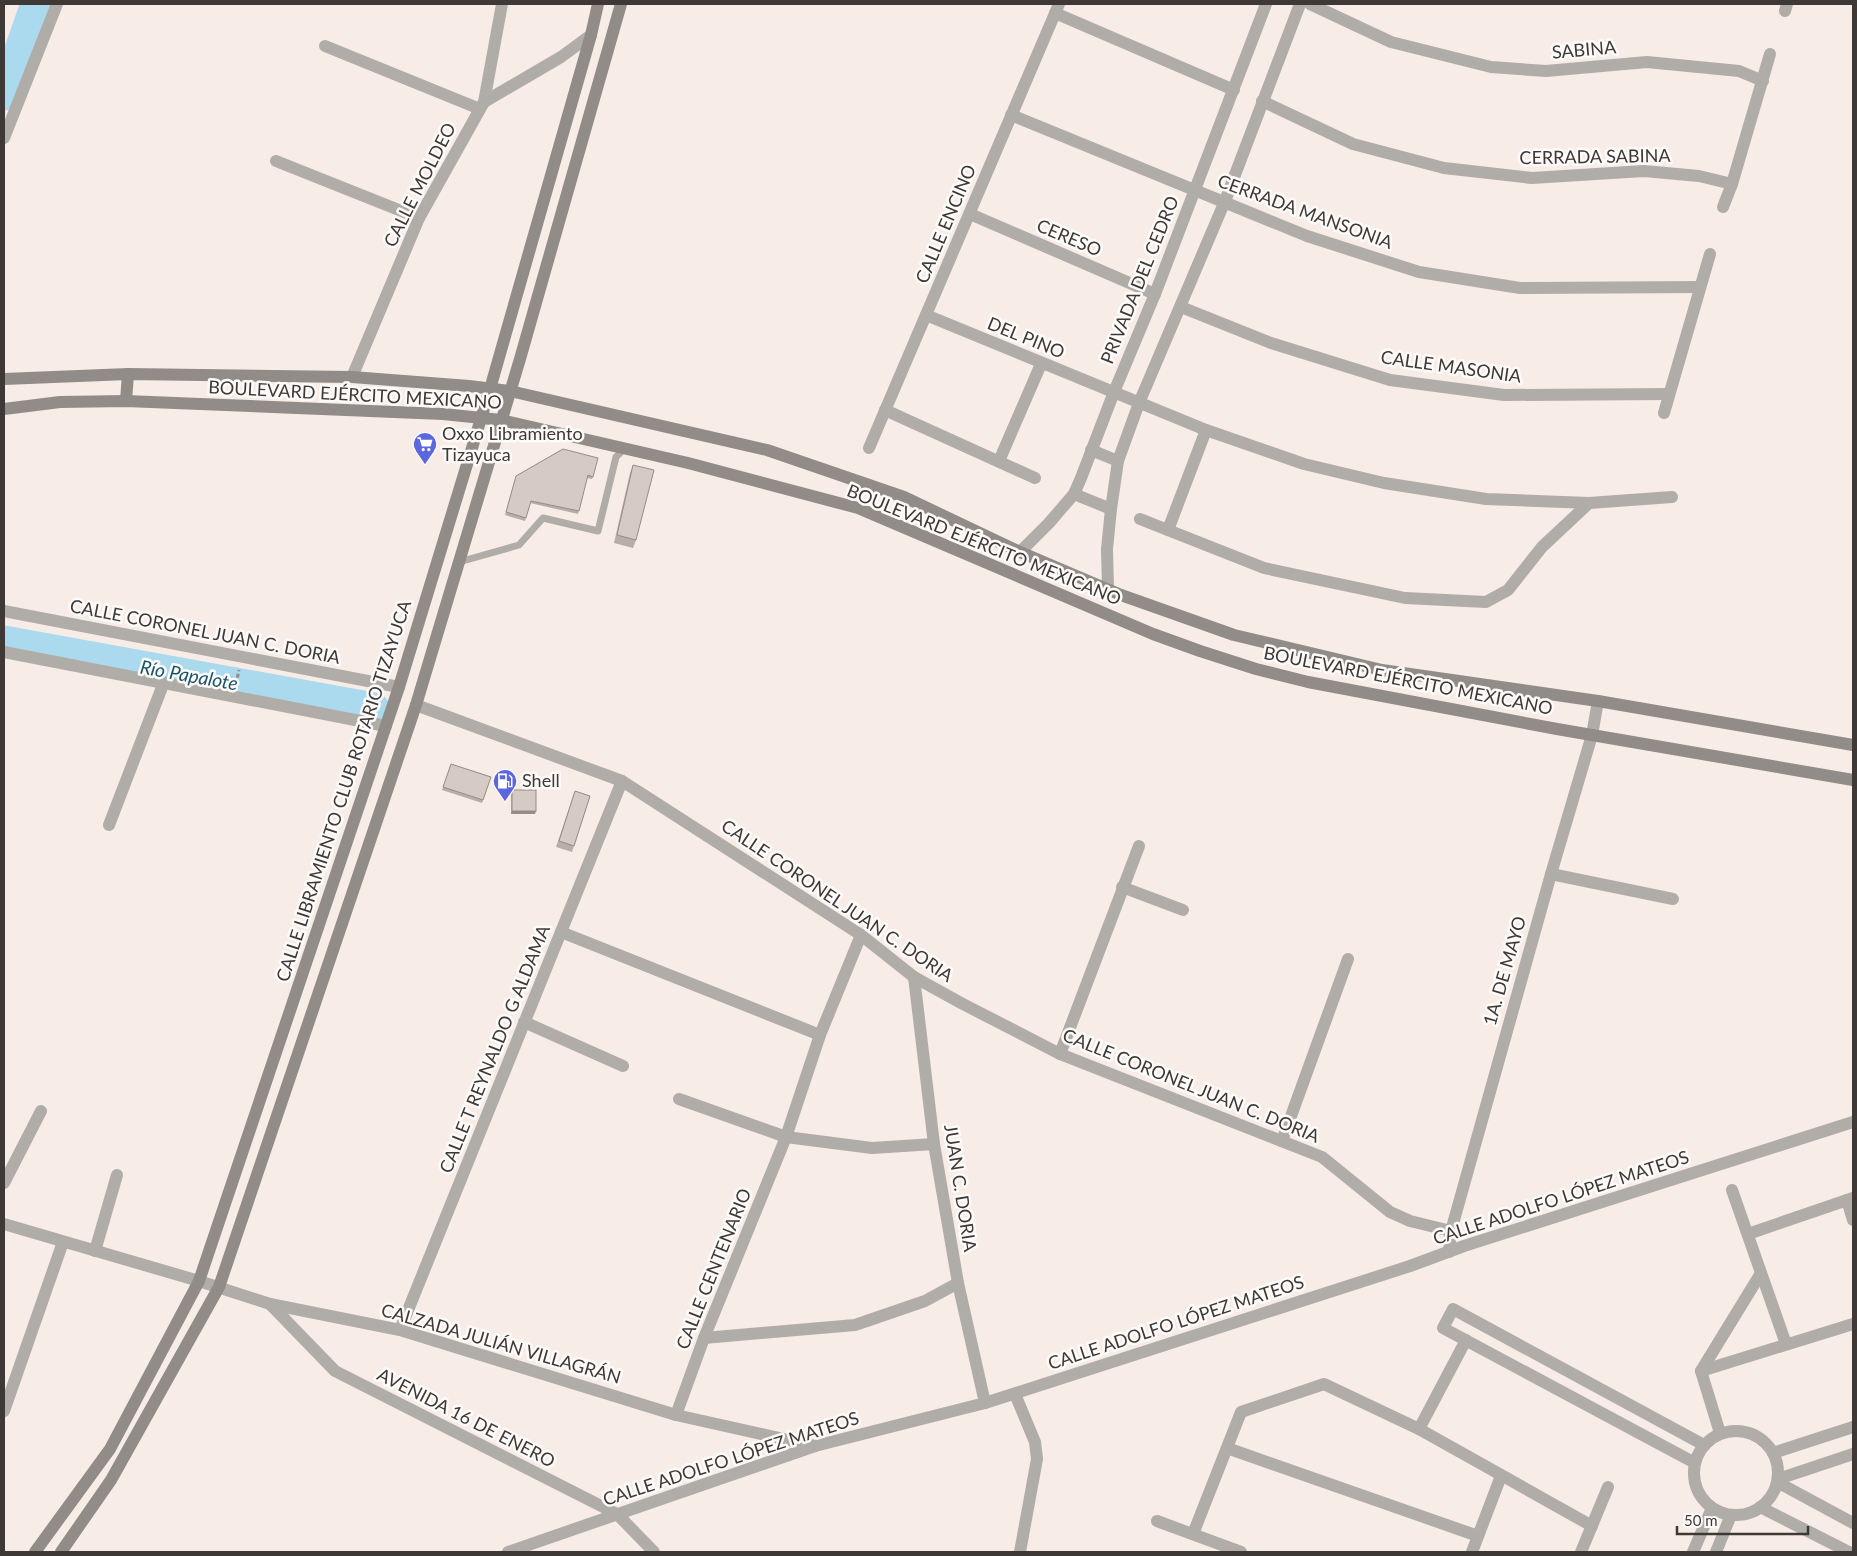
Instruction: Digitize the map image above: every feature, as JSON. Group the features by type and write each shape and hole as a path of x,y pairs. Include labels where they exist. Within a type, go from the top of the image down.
{"main road":[{"name":"CALLE LIBRAMIENTO CLUB ROTARIO TIZAYUCA","path":"36,1552 110,1449 199,1281 399,687 490,389 598,4"},
{"path":"61,1552 111,1480 218,1287 416,705 520,359 621,4"},
{"path":"126,401 128,374"},
{"name":"BOULEVARD EJÉRCITO MEXICANO","path":"4,379 128,374 352,378 510,391 767,450 904,497 1020,552 1108,589 1234,635 1382,670 1598,701 1852,743"},
{"name":"BOULEVARD EJÉRCITO MEXICANO","path":"4,409 60,402 126,401 481,417 501,420 688,462 858,508 1153,634 1256,669 1352,692 1853,780"}],"street":[{"path":"4,138 57,4"},
{"name":"CALLE MOLDEO","path":"352,378 419,218 482,105 502,4"},
{"name":"PRIVADA DEL CEDRO","path":"1020,552 1074,494 1155,294 1266,4"},
{"path":"1108,589 1107,549 1118,461 1139,403 1225,201 1300,4"},
{"name":"SABINA","path":"1310,4 1391,42 1491,67 1546,71 1647,62 1739,71 1763,81"},
{"name":"CALLE ENCINO","path":"869,448 1057,9 1234,90"},
{"path":"325,46 482,105 561,58 591,34"},
{"path":"1723,207 1732,184 1770,54"},
{"name":"CERRADA SABINA","path":"1262,101 1353,144 1444,168 1532,178 1644,171 1699,176 1732,184"},
{"path":"1011,115 1195,190"},
{"path":"276,161 419,218"},
{"name":"CERRADA MANSONIA","path":"1195,190 1307,236 1419,272 1520,288 1700,287"},
{"name":"CERESO","path":"970,214 1155,294"},
{"path":"1664,413 1710,254"},
{"name":"CALLE MASONIA","path":"1181,307 1271,343 1390,380 1504,395 1669,394"},
{"name":"DEL PINO","path":"926,315 1139,403"},
{"path":"999,461 1041,364"},
{"path":"1139,403 1206,430 1304,464 1384,484 1486,499 1588,503 1672,496"},
{"path":"885,410 1035,478"},
{"path":"1168,530 1206,430"},
{"path":"1091,450 1118,461"},
{"path":"1074,494 1111,509"},
{"path":"1140,519 1264,568 1405,598 1486,602 1508,590 1542,547 1588,503"},
{"name":"CALLE CORONEL JUAN C. DORIA","path":"4,611 399,687"},
{"path":"4,652 386,726"},
{"path":"109,825 164,682"},
{"name":"1A. DE MAYO","path":"1449,1252 1451,1232 1551,874 1592,735 1598,701"},
{"name":"CALLE CORONEL JUAN C. DORIA","path":"416,705 622,781 861,935 914,977 1060,1054 1322,1157 1390,1212 1410,1221 1451,1232"},
{"name":"CALLE T REYNALDO G ALDAMA","path":"400,1330 622,781"},
{"path":"1060,1054 1139,846"},
{"path":"1551,874 1673,899"},
{"path":"1122,887 1183,910"},
{"path":"561,932 820,1035"},
{"name":"CALLE CENTENARIO","path":"676,1415 704,1338 786,1137 820,1035 861,935"},
{"path":"1282,1141 1348,959"},
{"name":"JUAN C. DORIA","path":"914,977 934,1144 958,1283 985,1403"},
{"path":"524,1022 623,1066"},
{"path":"679,1099 786,1137 872,1148 934,1144"},
{"path":"4,1183 41,1111"},
{"name":"CALLE ADOLFO LÓPEZ MATEOS","path":"508,1552 815,1446 1015,1394 1853,1122"},
{"path":"95,1251 117,1175"},
{"path":"1732,1190 1786,1344"},
{"path":"1748,1234 1850,1199 1853,1220"},
{"name":"CALZADA JULIÁN VILLAGRÁN","path":"4,1224 199,1281 270,1304 400,1330 676,1415 815,1446"},
{"path":"4,1409 63,1242"},
{"path":"1720,1433 1702,1371 1761,1273"},
{"path":"704,1338 856,1325 925,1301 958,1283"},
{"name":"AVENIDA 16 DE ENERO","path":"270,1304 335,1372 617,1514 654,1552"},
{"path":"1695,1463 1443,1328 1453,1309 1704,1445"},
{"path":"1702,1371 1853,1324"},
{"path":"1419,1429 1466,1340"},
{"path":"1193,1534 1241,1412 1324,1384 1419,1429 1592,1526"},
{"path":"1015,1394 1035,1442 1037,1459 1020,1552"},
{"path":"1774,1453 1853,1427"},
{"path":"1731,1431 1751,1433 1768,1444 1777,1462 1778,1480 1774,1492 1760,1507 1741,1515 1731,1515 1712,1508 1704,1501 1695,1483 1695,1463 1704,1445 1720,1433 1731,1431"},
{"path":"1228,1448 1478,1536"},
{"path":"1778,1480 1853,1454"},
{"path":"1472,1552 1501,1476"},
{"path":"1778,1480 1853,1523"},
{"path":"1581,1552 1608,1487"},
{"path":"1760,1507 1848,1552"},
{"path":"1693,1552 1712,1508"},
{"path":"1716,1552 1731,1515"},
{"path":"1157,1521 1240,1552"}],"lane":[{"path":"459,562 519,545 543,518 598,531 616,457 626,448"}],"path":[{"path":"234,690 240,664"}],"building":[{"path":"563,449 598,458 593,477 588,475 579,511 531,501 526,518 506,512 516,476"},
{"path":"633,465 654,470 636,540 617,535"},
{"path":"451,764 491,777 483,800 443,787"},
{"path":"512,790 536,790 536,811 512,811"},
{"path":"575,791 590,796 574,846 559,841"}],"waterway":[{"name":"Río Papalote","path":"4,95 36,4"},
{"name":"Río Papalote","path":"4,641 374,708"}],"place":[{"name":"Oxxo Libramiento Tizayuca","path":"425,465"},
{"name":"Shell","path":"505,802"}]}
